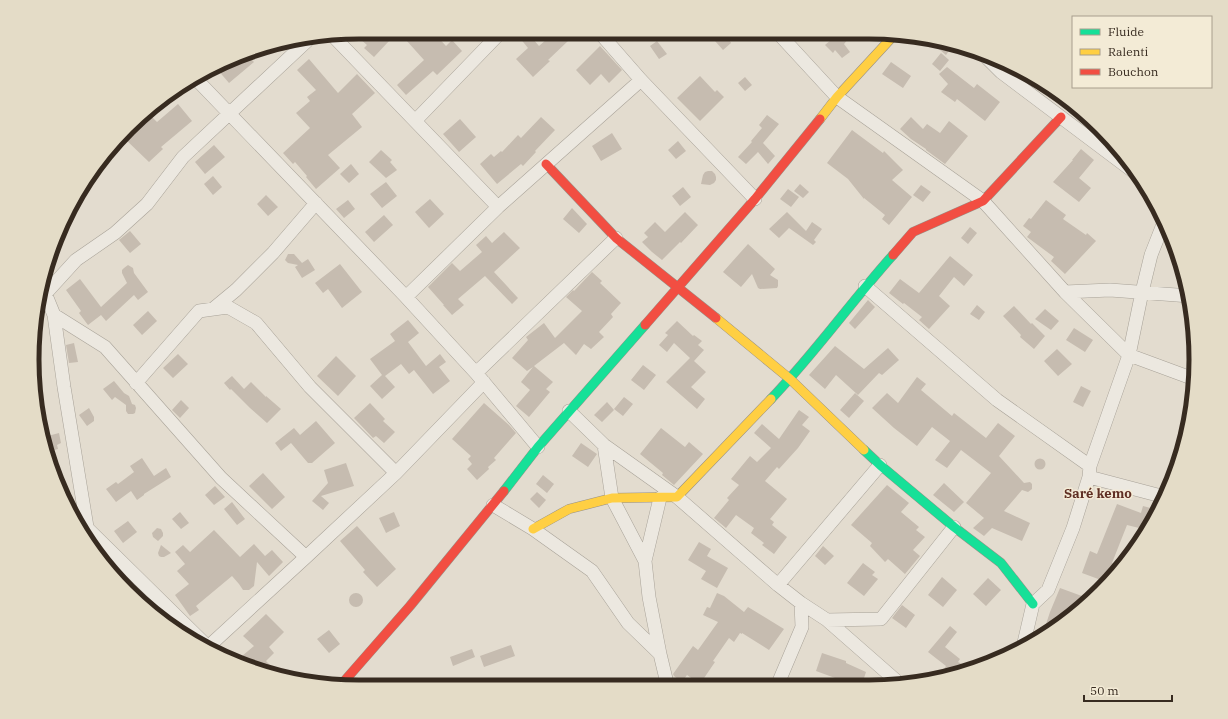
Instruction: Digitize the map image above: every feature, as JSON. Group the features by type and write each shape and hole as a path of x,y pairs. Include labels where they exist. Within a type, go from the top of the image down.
{"street":[{"path":"415,121 494,39"},
{"path":"605,39 641,80 755,199"},
{"path":"784,39 837,97 983,201 1065,292 1129,355 1188,377"},
{"path":"337,40 498,207"},
{"path":"346,679 410,606 493,505 538,447 755,199 837,97 889,40"},
{"path":"48,287 76,260 115,233 147,204 183,157 304,44"},
{"path":"994,64 1001,72 1122,163"},
{"path":"406,296 498,207 641,80"},
{"path":"200,82 406,296 480,378 538,447"},
{"path":"533,529 569,509 612,498 677,497 790,379 865,286 913,232 983,201 1061,117"},
{"path":"546,164 616,238 790,379 880,466 954,527 1001,563 1033,604"},
{"path":"212,309 236,290 258,269 316,203"},
{"path":"1025,639 1033,604 1048,590 1073,528 1090,471 1129,355 1151,255 1161,229"},
{"path":"212,644 396,473 480,378 616,238"},
{"path":"865,286 997,400 1090,471 1159,495"},
{"path":"1065,292 1110,290 1183,295"},
{"path":"46,294 54,315 87,528"},
{"path":"136,383 199,311 228,307 256,323 310,387 396,473"},
{"path":"54,315 105,347 221,478 306,557"},
{"path":"569,412 604,445 677,497 778,585 827,620 894,679"},
{"path":"604,445 612,498 645,561"},
{"path":"778,585 880,466"},
{"path":"660,498 645,561 649,597 666,680"},
{"path":"493,505 533,529 592,571 628,623 660,654"},
{"path":"827,620 881,619 954,527"},
{"path":"94,540 194,634"},
{"path":"780,680 802,627 801,602"}],"building":[{"path":"360,39 390,40 374,57 364,48 367,45"},
{"path":"440,39 446,46 452,40 462,51 437,75 433,71 406,95 397,85 424,60 406,40"},
{"path":"521,39 533,39 539,46 547,39 566,39 568,41 533,77 516,59 528,48"},
{"path":"717,39 732,39 730,41 731,43 723,50 715,41"},
{"path":"832,39 848,39 844,44 850,52 842,58 835,50 833,53 825,45"},
{"path":"657,41 667,54 659,59 650,46"},
{"path":"600,46 622,70 609,83 601,74 590,85 576,70"},
{"path":"935,46 950,50 946,55"},
{"path":"941,53 949,60 940,71 932,64"},
{"path":"250,58 254,62 229,83 219,71"},
{"path":"309,59 338,93 357,74 375,93 352,114 362,127 328,155 340,168 316,189 295,162 293,164 283,153 310,128 296,113 310,101 307,97 316,90 297,70"},
{"path":"891,62 911,76 903,88 882,74"},
{"path":"947,67 974,88 977,84 1000,102 985,121 957,99 955,102 941,92 948,84 939,74"},
{"path":"700,76 715,92 717,90 724,97 700,121 677,98"},
{"path":"745,77 752,85 745,91 738,83"},
{"path":"178,104 192,121 161,147 163,149 149,162 126,140 151,116 157,122"},
{"path":"767,115 779,124 763,143 775,156 768,164 758,152 746,164 738,157 752,142 751,141 762,128 759,125"},
{"path":"541,117 555,130 523,166 521,164 497,184 480,164 491,154 494,157 501,151 502,152 518,135 521,138"},
{"path":"911,117 923,129 927,124 940,133 949,121 968,136 945,164 900,129"},
{"path":"460,119 476,137 459,152 443,134"},
{"path":"852,130 883,153 884,151 903,170 892,180 912,197 889,225 882,219 885,215 864,199 848,179 827,163"},
{"path":"612,133 622,149 601,161 592,146"},
{"path":"678,141 686,151 676,159 668,150"},
{"path":"214,145 225,157 205,174 195,162"},
{"path":"1081,149 1094,160 1079,178 1091,188 1079,202 1053,182"},
{"path":"381,150 392,160 390,162 397,170 386,178 369,162"},
{"path":"351,164 359,174 349,183 340,174"},
{"path":"708,171 712,171 715,174 716,180 710,185 701,184 703,175"},
{"path":"213,176 222,187 213,195 204,184"},
{"path":"386,182 397,196 382,208 370,194"},
{"path":"800,184 809,192 803,198 794,191"},
{"path":"921,185 931,192 923,202 913,195"},
{"path":"683,187 691,197 680,206 672,196"},
{"path":"788,189 799,197 791,207 780,199"},
{"path":"266,195 278,207 268,216 257,204"},
{"path":"430,199 444,214 429,228 415,212"},
{"path":"348,200 355,209 344,218 336,209"},
{"path":"1046,200 1066,215 1063,219 1086,235 1087,233 1096,241 1065,274 1051,261 1054,257 1027,237 1031,232 1023,226 1029,218 1031,219"},
{"path":"572,208 587,224 579,233 563,219"},
{"path":"685,212 698,225 662,260 642,242 648,237 644,233 655,222 665,232"},
{"path":"787,212 806,231 812,222 822,229 814,240 816,242 813,245 789,228 779,238 769,229"},
{"path":"384,215 393,225 374,242 365,232"},
{"path":"970,227 977,233 968,244 961,238"},
{"path":"130,231 141,244 130,253 119,240"},
{"path":"504,232 520,248 494,272 518,298 512,304 485,276 458,299 464,305 452,315 428,287 452,263 460,271 482,252 476,245 486,236 492,243"},
{"path":"748,244 775,269 770,275 778,280 777,288 758,288 752,274 741,287 723,272"},
{"path":"288,254 294,254 302,263 308,259 315,270 302,278 295,267 298,265 288,263 285,260"},
{"path":"950,256 973,275 964,286 954,277 939,296 950,306 929,329 919,320 922,317 889,293 900,279 919,293"},
{"path":"340,264 362,292 342,308 328,289 323,293 315,283"},
{"path":"128,265 133,268 134,273 148,292 138,300 134,295 106,321 101,315 88,325 79,313 81,311 66,290 80,279 101,307 127,283 122,270"},
{"path":"592,272 602,281 600,283 621,303 611,314 613,317 599,332 604,337 591,349 584,344 576,355 564,343 534,366 553,382 546,389 550,392 529,417 516,406 530,390 521,382 533,367 527,371 512,358 528,340 526,337 544,323 555,338 582,311 566,297 573,290 574,291"},
{"path":"868,300 875,307 855,329 849,323"},
{"path":"977,305 985,312 979,320 970,314"},
{"path":"1014,306 1045,336 1034,349 1020,337 1021,335 1003,316"},
{"path":"1045,309 1059,321 1051,330 1035,319"},
{"path":"148,311 157,321 142,335 133,325"},
{"path":"408,320 419,333 408,342 426,366 440,354 446,362 439,367 450,381 433,394 414,370 409,374 401,364 385,376 395,387 382,399 370,386 382,375 370,359 395,341 390,334"},
{"path":"677,321 693,336 694,335 702,341 698,345 704,350 694,361 706,372 691,387 705,399 697,409 666,382 690,358 674,343 667,352 659,345 668,335 665,333"},
{"path":"1074,328 1093,340 1085,352 1066,340"},
{"path":"74,343 78,362 69,363 66,345"},
{"path":"835,346 864,369 888,348 899,360 882,375 879,373 858,395 836,375 825,389 809,375"},
{"path":"1057,349 1072,364 1058,376 1044,361"},
{"path":"178,354 188,364 173,378 163,368"},
{"path":"336,356 356,376 338,396 317,376"},
{"path":"643,365 656,375 644,390 631,380"},
{"path":"232,376 244,389 251,382 281,409 267,423 224,383"},
{"path":"917,377 926,384 921,390 952,416 954,413 986,438 998,423 1015,436 999,456 1024,483 1030,482 1032,484 1032,489 1028,492 1022,490 1004,511 1030,523 1022,541 992,528 984,536 973,528 984,518 966,503 991,473 961,450 947,468 935,460 950,441 932,427 917,446 872,408 887,393 898,403"},
{"path":"114,381 124,393 129,396 132,404 135,405 135,413 128,414 126,411 126,405 115,397 112,400 103,389"},
{"path":"1081,386 1091,391 1083,407 1073,402"},
{"path":"855,393 864,401 849,418 840,410"},
{"path":"624,397 633,404 623,416 614,409"},
{"path":"181,400 189,408 180,418 172,410"},
{"path":"607,402 614,410 602,422 594,415"},
{"path":"370,403 385,419 383,421 395,432 384,443 376,436 373,438 354,418"},
{"path":"484,403 516,433 494,458 496,460 488,467 489,469 477,480 467,469 472,464 468,459 471,456 452,439"},
{"path":"89,408 94,417 94,421 87,426 79,415"},
{"path":"799,410 809,417 802,425 810,431 798,448 779,469 777,467 765,481 787,499 770,519 774,522 772,525 787,537 774,554 762,545 764,543 751,533 754,528 736,515 726,528 714,518 729,500 727,498 739,485 731,479 750,456 757,462 771,448 754,433 762,424 779,439"},
{"path":"316,421 335,443 312,463 308,463 291,443 281,451 275,443 294,428 300,435"},
{"path":"661,428 685,447 689,442 703,454 674,485 662,475 663,473 640,454"},
{"path":"59,433 61,443 57,445 58,449 52,451 48,436"},
{"path":"581,443 597,454 588,467 572,456"},
{"path":"142,458 154,476 166,468 171,477 137,500 131,491 116,502 106,489 116,482 118,484 134,472 130,466"},
{"path":"1040,458 1044,460 1046,464 1044,468 1040,470 1036,468 1034,464 1036,460"},
{"path":"346,463 354,486 321,496 329,503 323,510 312,501 328,483 324,470"},
{"path":"263,473 285,497 272,509 249,486"},
{"path":"543,475 554,484 547,493 536,484"},
{"path":"944,483 964,502 954,512 933,495"},
{"path":"887,485 909,503 901,512 919,527 916,530 925,537 913,550 920,556 905,574 888,559 885,562 870,546 872,543 851,525"},
{"path":"215,486 225,497 214,505 205,495"},
{"path":"537,492 546,500 539,508 530,499"},
{"path":"232,502 245,519 237,525 224,509"},
{"path":"1117,504 1141,513 1143,506 1152,508 1141,528 1127,525 1112,563 1115,564 1106,574 1104,573 1101,580 1082,573 1090,551 1097,554"},
{"path":"180,512 189,523 181,529 172,519"},
{"path":"394,512 400,526 386,533 379,518"},
{"path":"128,521 137,532 123,543 114,531"},
{"path":"357,526 396,569 377,587 363,572 365,570 340,541"},
{"path":"157,528 161,529 163,533 163,536 158,541 153,537 152,533"},
{"path":"214,530 240,557 254,544 265,556 272,550 283,562 269,576 257,562 254,586 249,590 243,590 232,576 196,606 199,610 190,616 175,595 189,584 177,571 185,564 175,552 183,545 190,552"},
{"path":"699,542 711,549 707,556 728,568 717,588 701,579 706,571 688,560"},
{"path":"161,545 171,553 164,557 159,556 158,553"},
{"path":"823,546 834,556 825,565 815,556"},
{"path":"863,563 875,572 872,575 878,579 864,596 847,583"},
{"path":"942,577 957,590 943,607 928,595"},
{"path":"988,578 1001,590 986,606 973,594"},
{"path":"1060,588 1084,597 1064,614 1045,627"},
{"path":"356,593 361,595 363,600 361,605 356,607 351,605 349,600 351,595"},
{"path":"717,593 724,596 744,612 748,607 784,629 769,650 742,633 740,633 734,642 729,638 713,661 715,662 703,680 694,680 687,675 683,680 679,680 673,674 693,646 698,650 718,622 703,615 707,607 710,608"},
{"path":"902,605 915,615 906,628 892,618"},
{"path":"266,614 284,632 269,647 274,653 266,661 273,668 240,657 254,646 243,636"},
{"path":"950,626 957,632 945,647 960,659 958,662 964,665 943,671 946,666 928,652"},
{"path":"329,630 340,644 329,653 317,639"},
{"path":"511,645 515,656 484,667 480,656"},
{"path":"472,649 475,657 453,666 450,657"},
{"path":"822,653 846,661 846,663 866,672 864,678 869,680 841,680 816,671"}],"traffic: fast":[{"path":"771,399 803,364 893,255"},
{"path":"504,491 538,447 645,325"},
{"path":"864,450 954,527 1001,563 1033,604"}],"traffic: slow":[{"path":"820,119 837,97 889,40"},
{"path":"716,318 790,379 864,450"},
{"path":"533,529 569,509 612,498 677,497 771,399"}],"traffic: jam":[{"path":"893,255 913,232 983,201 1061,117"},
{"path":"645,325 755,199 820,119"},
{"path":"546,164 616,238 716,318"},
{"path":"346,679 410,606 504,491"}],"district":[{"name":"Saré kemo","path":"1098,493"}]}
